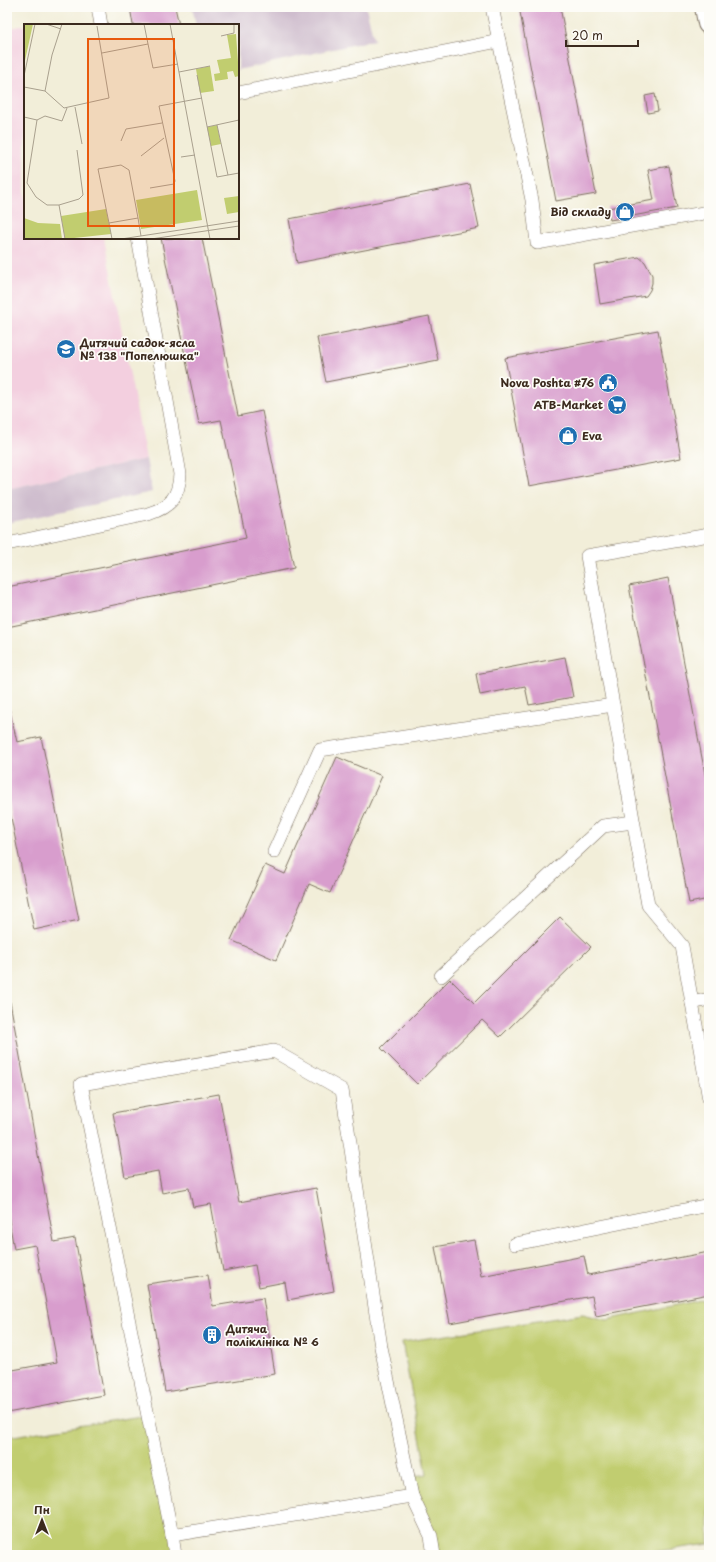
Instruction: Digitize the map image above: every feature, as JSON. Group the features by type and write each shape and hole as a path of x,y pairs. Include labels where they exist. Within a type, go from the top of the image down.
{"street":[{"path":"706,7 709,23"}],"lane":[{"path":"98,7 101,24"},
{"path":"492,7 532,200 537,243 709,212"},
{"path":"239,93 499,41"},
{"path":"7,544 148,514 159,510 176,496 180,485 180,474 138,239"},
{"path":"709,535 587,556 648,905 682,946 709,1099"},
{"path":"274,852 320,750 613,705"},
{"path":"441,976 603,826 633,822"},
{"path":"692,1003 709,999"},
{"path":"175,1555 81,1084 274,1051 342,1090 381,1347 412,1496 431,1536 434,1555"},
{"path":"514,1244 709,1205"},
{"path":"172,1535 412,1496"}],"shaded area":[{"path":"192,7 366,7 374,40 239,70 239,24 196,24"},
{"name":"Дитячий садок-ясла № 138 \"Попелюшка\"","path":"24,25 24,239 104,239 146,459 7,489 7,29"},
{"path":"146,459 152,492 7,523 7,489"}],"green space":[{"path":"709,1298 709,1544 631,1555 434,1555 408,1477 427,1474 402,1342 583,1314 607,1320"},
{"path":"148,1415 175,1555 7,1555 7,1437"}],"building":[{"path":"130,7 175,7 179,24 133,24"},
{"path":"519,7 560,7 596,194 556,201"},
{"path":"655,94 658,111 648,113 645,96"},
{"path":"669,166 677,208 610,220 608,208 654,200 648,170"},
{"path":"470,184 479,228 297,263 289,219"},
{"path":"161,239 202,239 238,416 262,411 294,568 7,627 7,587 246,538 221,420 199,424"},
{"path":"639,257 645,262 652,275 650,290 646,296 600,304 594,265"},
{"path":"429,316 438,360 326,382 317,338"},
{"path":"658,330 681,458 529,486 505,358"},
{"path":"668,578 709,795 709,899 689,903 629,586"},
{"path":"565,657 573,697 529,705 525,686 480,695 476,674"},
{"path":"7,699 17,742 41,737 79,920 34,930 7,798"},
{"path":"337,757 382,776 330,893 309,884 276,960 231,940 265,865 285,874"},
{"path":"560,917 591,947 500,1037 482,1020 417,1084 381,1048 450,979 474,1003"},
{"path":"10,1002 54,1242 75,1238 104,1395 7,1413 7,1371 57,1362 35,1245 14,1249 7,1209 7,1003"},
{"path":"219,1094 239,1202 316,1188 334,1291 288,1300 285,1282 259,1287 255,1265 223,1271 211,1204 193,1207 189,1188 162,1193 158,1171 125,1177 113,1113"},
{"path":"474,1240 481,1276 584,1256 588,1275 709,1252 709,1294 596,1316 592,1296 450,1323 435,1247"},
{"name":"Дитяча поліклініка № 6","path":"208,1275 213,1306 263,1298 275,1374 165,1392 147,1284"}],"place":[{"name":"Від складу","path":"625,212"},
{"name":"Дитячий садок-ясла № 138 \"Попелюшка\"","path":"66,349"},
{"name":"Nova Poshta #76","path":"608,383"},
{"name":"ATB-Market","path":"617,405"},
{"name":"Eva","path":"568,436"},
{"name":"Дитяча поліклініка № 6","path":"212,1335"}]}
